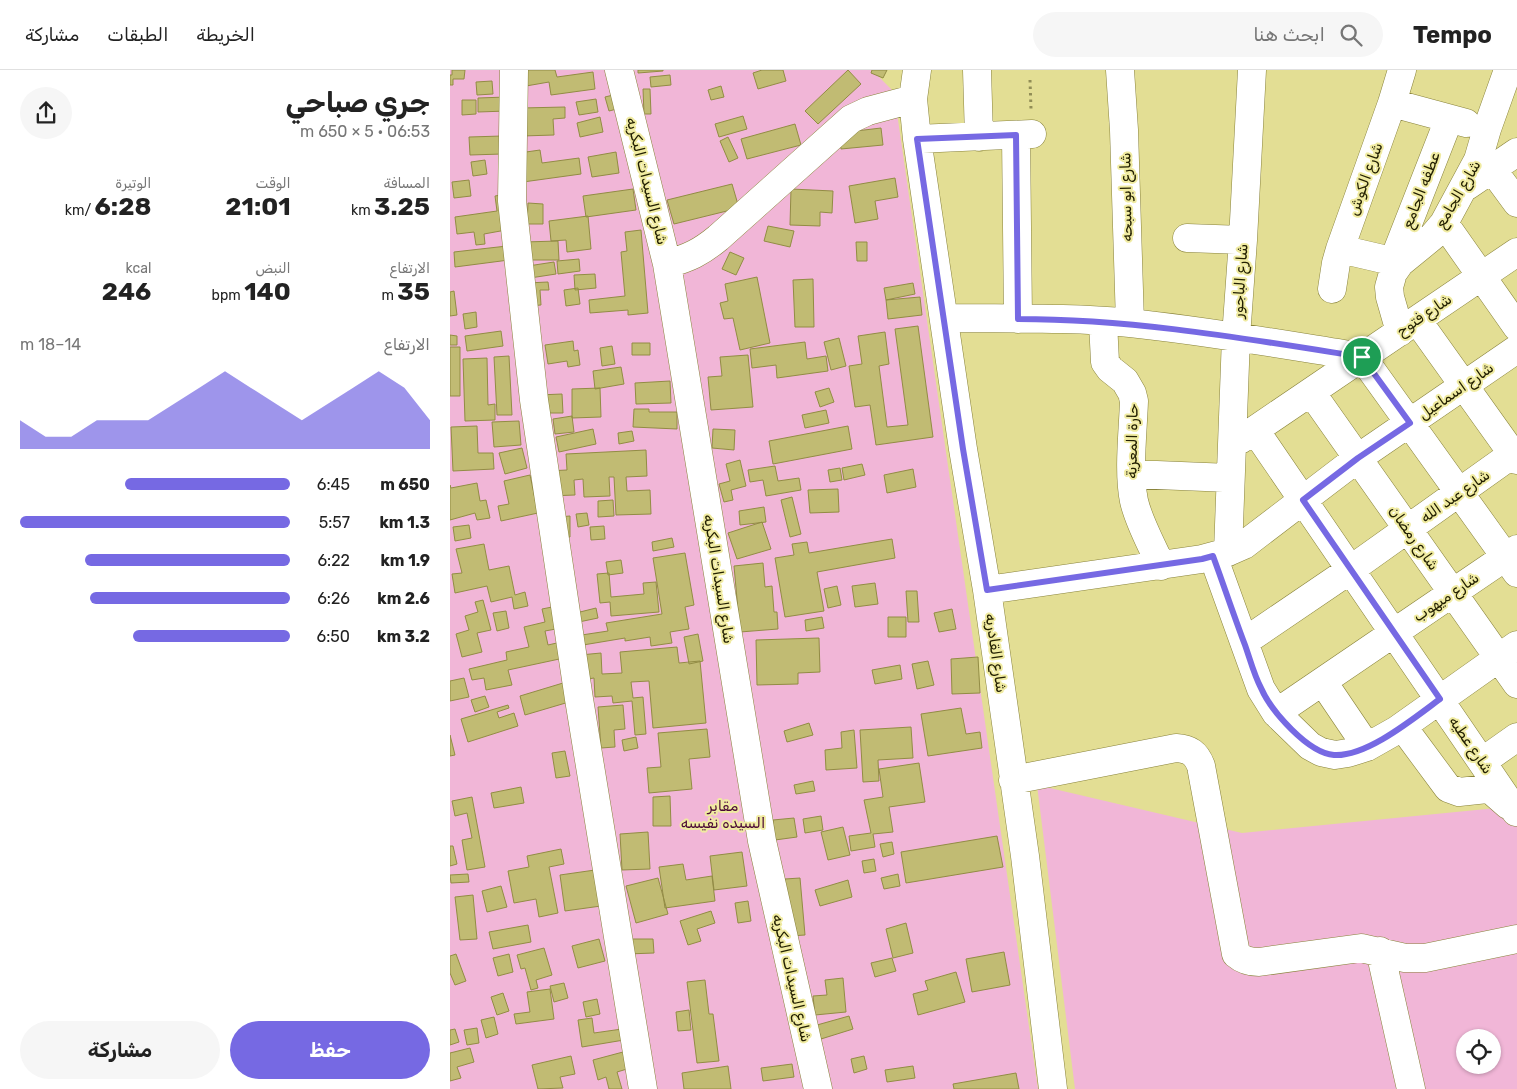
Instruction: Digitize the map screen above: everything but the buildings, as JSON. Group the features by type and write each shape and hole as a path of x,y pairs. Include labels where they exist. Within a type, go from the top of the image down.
{"street":[{"path":"514,70 512,201 534,400 578,699 643,1089"},
{"name":"شارع السيدات البكريه","path":"619,70 668,264 762,841 818,1089"},
{"name":"شارع القادريه","path":"917,70 913,98 917,139 963,449 987,590 1025,856 1053,1089"},
{"path":"977,70 979,137"},
{"name":"شارع ابو سبحه","path":"1116,323 1124,130 1120,70"},
{"name":"شارع الباجور","path":"1221,554 1230,478 1236,337 1252,70"},
{"name":"شارع الكوش","path":"1332,289 1340,249 1402,70"},
{"name":"شارع الجامع","path":"1508,70 1478,160 1444,224 1433,236 1397,263 1389,287 1390,297 1408,326 1464,386 1516,455"},
{"path":"668,264 686,259 702,251 851,119 868,111 913,98"},
{"path":"1392,103 1487,129"},
{"name":"عطفه الجامع","path":"1397,263 1449,119"},
{"path":"917,139 1024,135 1024,325"},
{"path":"1463,189 1517,152"},
{"path":"1492,169 1517,203"},
{"path":"1444,224 1517,327"},
{"path":"1187,238 1243,240"},
{"path":"1340,249 1397,263"},
{"name":"شارع فتوح","path":"1231,446 1517,252"},
{"path":"944,318 1024,325 1116,323 1236,337 1362,357 1460,492 1513,559"},
{"name":"حارة المعزية","path":"1116,323 1105,362 1110,369 1125,381 1132,393 1134,401 1133,493 1137,512 1161,566"},
{"name":"شارع اسماعيل","path":"987,590 1161,566 1221,554 1244,545 1358,458 1517,348"},
{"name":"شارع رمضان","path":"1311,392 1453,593 1508,651 1517,684"},
{"name":"شارع عطيه","path":"1255,430 1517,813"},
{"name":"شارع عبد الله","path":"1244,642 1516,455"},
{"path":"1132,474 1230,478"},
{"path":"1221,554 1244,642 1261,689 1276,713 1310,746 1321,752 1335,755 1367,747 1398,730 1508,651"},
{"name":"شارع ميهوب","path":"1276,713 1453,593 1513,559"},
{"path":"1323,682 1367,747"},
{"path":"1398,730 1408,734 1448,788 1459,792 1492,790 1517,813"},
{"path":"1483,761 1517,737"},
{"path":"1013,780 1176,748 1188,749 1192,752 1197,756 1201,766 1236,954 1242,959 1259,962 1362,948 1405,958 1425,958 1517,939"},
{"path":"1380,951 1411,1089"}],"path":[{"path":"1024,135 1030,80"}],"green space":[{"name":"مقابر السيده نفيسه","path":"450,70 872,70 894,92 1038,1089 450,1089"},
{"path":"1037,785 1242,833 1517,806 1517,1089 1075,1089"}],"route":[{"path":"1016,135 1018,319 1059,319 1130,324 1236,337 1362,357 1410,423 1358,458 1303,500 1440,699 1398,730 1367,747 1335,755 1321,752 1310,746 1276,713 1261,689 1213,556 1132,570 987,590 963,449 917,139 1016,135"}]}
